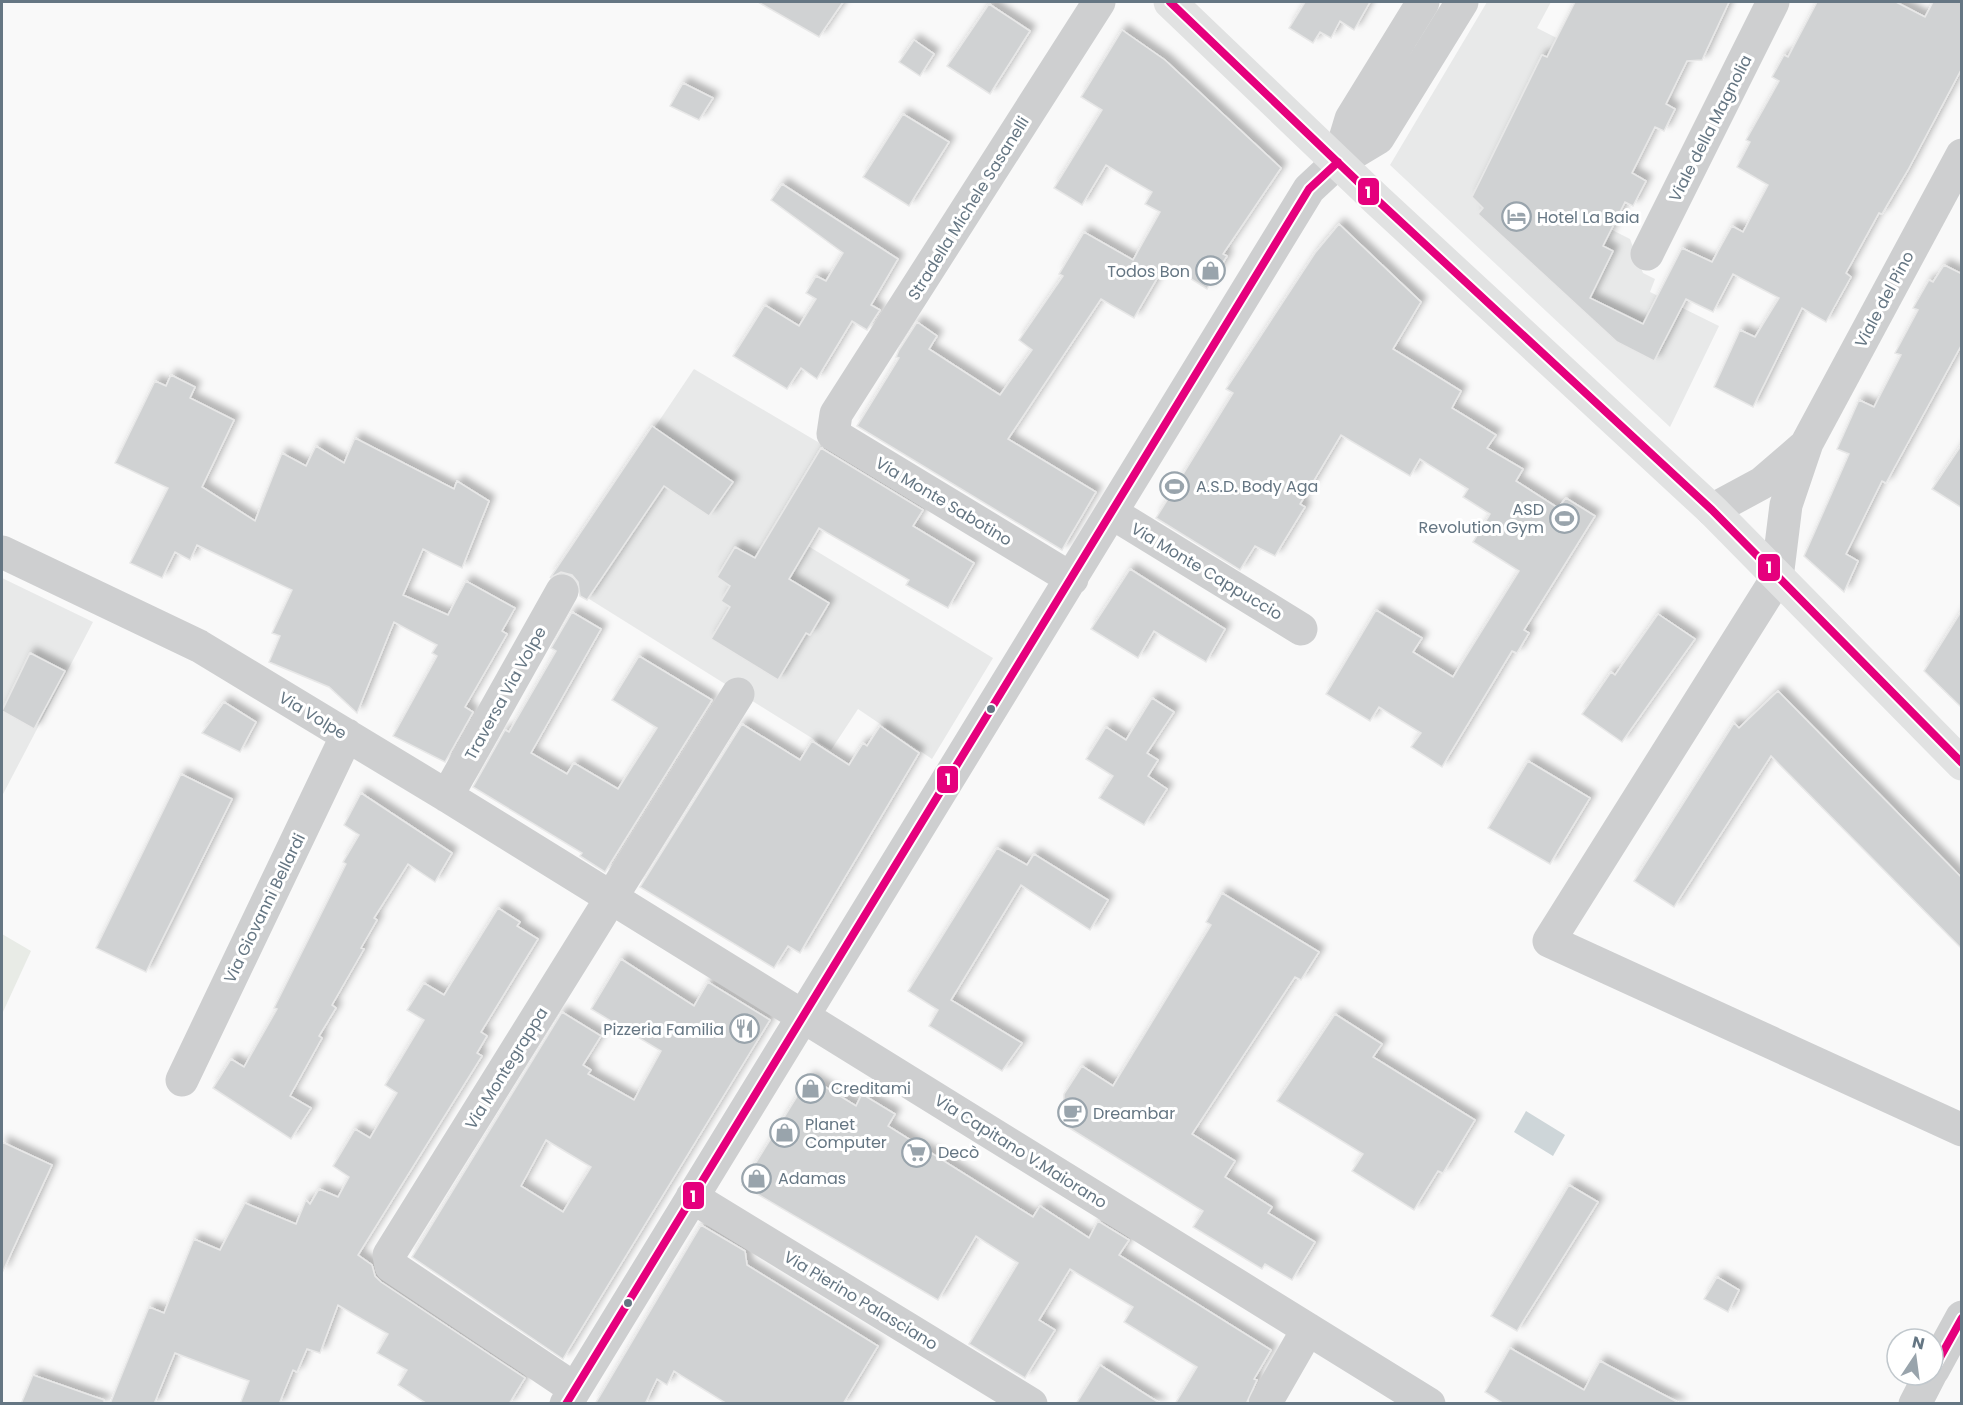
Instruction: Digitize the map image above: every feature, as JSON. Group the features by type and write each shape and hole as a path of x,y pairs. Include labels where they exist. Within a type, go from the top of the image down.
{"street":[{"name":"Stradella Michele Sasanelli","path":"836,414 1099,2"},
{"path":"1170,2 1338,162 1712,510 1962,764"},
{"path":"1338,162 1351,119 1423,2"},
{"path":"570,1396 1309,189 1338,162 1378,138 1462,2"},
{"name":"Viale della Magnolia","path":"1647,254 1773,2"},
{"name":"Viale del Pino","path":"1778,578 1786,505 1808,443 1962,155"},
{"name":"Via Monte Sabotino","path":"836,414 833,434 1072,579"},
{"name":"Viale del Pino","path":"1712,510 1762,483 1808,443"},
{"name":"Via Monte Cappuccio","path":"1112,513 1301,629"},
{"name":"Via Volpe","path":"2,552 199,646 447,796 612,900"},
{"path":"1778,578 1549,941 1962,1130"},
{"name":"Traversa Via Volpe","path":"447,796 562,591"},
{"name":"Via Montegrappa","path":"570,1396 391,1266 389,1255 612,900 738,694"},
{"name":"Via Giovanni Bellardi","path":"182,1080 347,735"},
{"name":"Via Capitano V.Maiorano","path":"612,900 1429,1404"},
{"name":"Via Pierino Palasciano","path":"692,1197 1031,1404"},
{"path":"1945,1348 1962,1317"},
{"path":"1265,1404 1308,1329"},
{"path":"1915,1404 1924,1387"}],"shaded area":[{"name":"Hotel La Baia","path":"1487,2 1551,2 1537,28 1608,64 1543,195 1630,239 1643,273 1655,279 1650,292 1719,326 1670,427 1390,165"},
{"path":"694,369 823,445 775,526 993,658 932,759 858,709 831,750 554,577"},
{"path":"2,578 93,622 2,796"},
{"path":"2,934 31,951 2,1014"},
{"path":"1526,1111 1565,1135 1553,1156 1514,1132"}],"building":[{"path":"758,2 843,2 819,37"},
{"path":"1305,2 1370,2 1354,30 1340,21 1331,38 1320,32 1313,43 1289,28"},
{"path":"1575,2 1729,2 1702,60 1687,61 1666,104 1675,109 1664,131 1655,127 1632,173 1646,181 1633,206 1625,202 1603,246 1613,251 1590,298 1643,324 1682,248 1712,262 1732,226 1743,232 1768,185 1737,167 1750,142 1746,140 1779,81 1772,77 1784,55 1788,57 1817,2 1896,2 1925,17 1933,2 1962,2 1962,68 1908,170 1882,214 1879,213 1846,273 1851,277 1826,322 1802,308 1753,407 1714,387 1740,330 1755,337 1779,298 1733,274 1713,312 1686,299 1654,361 1617,342 1478,214 1483,208 1472,197 1542,55 1547,57"},
{"path":"989,4 1030,31 990,94 947,66"},
{"path":"1122,30 1165,60 1281,168 1223,254 1227,256 1207,289 1166,263 1134,318 1101,299 1008,439 1096,492 1062,550 857,426 899,358 896,357 899,350 917,322 937,336 929,349 1000,395 1032,350 1019,340 1063,276 1059,274 1084,232 1133,260 1160,212 1145,204 1152,192 1106,165 1082,205 1054,188 1102,110 1081,97"},
{"path":"914,40 934,54 920,76 899,62"},
{"path":"683,83 713,98 699,120 670,106"},
{"path":"903,114 949,142 909,206 863,177"},
{"path":"782,184 898,259 871,305 880,310 867,330 852,321 817,379 801,368 787,389 733,356 765,305 799,326 816,299 806,293 816,276 826,281 843,253 771,200"},
{"path":"1339,224 1421,302 1393,349 1461,391 1452,408 1496,435 1487,448 1523,469 1516,481 1558,508 1566,498 1595,516 1524,630 1529,633 1517,653 1512,651 1442,767 1411,747 1421,733 1379,707 1370,721 1326,694 1376,610 1422,638 1413,652 1453,677 1519,571 1473,542 1490,514 1463,497 1468,489 1420,459 1410,476 1341,435 1300,504 1305,507 1275,556 1255,546 1240,570 1156,518 1233,393 1226,389 1315,253"},
{"path":"1944,265 1962,274 1962,344 1886,483 1882,481 1846,554 1858,561 1844,592 1804,556 1849,454 1837,449 1859,400 1874,407 1901,355 1895,353 1918,310 1913,308 1929,280 1933,282"},
{"path":"171,375 195,387 190,398 234,420 202,487 255,521 282,453 306,466 316,446 344,463 355,438 454,489 457,481 489,501 462,568 423,549 403,595 448,615 466,581 515,608 502,631 507,634 465,707 473,712 445,762 393,736 437,656 432,653 437,645 394,622 357,713 329,687 269,662 280,636 272,633 292,590 197,545 190,560 175,552 162,578 130,563 168,488 115,463 155,381 166,386"},
{"path":"652,426 733,482 709,516 664,486 587,600 580,596 578,582 572,575 561,572 550,578"},
{"path":"1962,444 1962,508 1932,489"},
{"path":"821,448 923,510 913,526 974,563 948,608 906,585 909,580 819,528 789,579 829,603 810,635 806,633 778,680 711,639 730,607 721,601 730,586 717,577 735,547 755,558"},
{"path":"1130,569 1225,629 1206,662 1154,631 1138,658 1091,629"},
{"path":"1962,610 1962,708 1924,671"},
{"path":"572,612 601,629 531,753 567,774 574,763 618,789 657,728 612,700 639,656 712,700 605,872 580,856 582,853 473,787 505,730 509,732 556,651 551,648"},
{"path":"1658,614 1695,639 1622,742 1582,714 1611,672 1615,675"},
{"path":"30,653 65,671 34,729 2,711"},
{"path":"1778,691 1962,878 1962,949 1771,756 1674,907 1634,881 1734,723 1739,728"},
{"path":"1152,698 1174,712 1147,753 1158,760 1148,776 1167,789 1144,825 1099,798 1113,776 1086,759 1106,727 1126,740"},
{"path":"224,702 256,722 240,752 202,733"},
{"path":"742,724 800,760 812,741 849,765 863,743 867,746 880,726 919,753 800,953 788,946 774,968 640,887"},
{"path":"1528,761 1590,798 1550,864 1488,828"},
{"path":"181,774 232,799 146,972 96,948"},
{"path":"361,793 452,853 435,882 408,864 374,918 377,920 361,948 364,949 332,1005 336,1008 319,1036 322,1038 290,1096 311,1108 291,1139 213,1088 231,1059 244,1067 277,1009 274,1008 346,864 343,862 359,835 344,825"},
{"path":"997,848 1027,865 1034,854 1108,900 1090,930 1021,885 951,1000 1022,1043 1002,1071 929,1026 938,1010 908,991"},
{"path":"1222,893 1319,952 1301,980 1295,977 1192,1134 1235,1161 1225,1177 1272,1207 1268,1213 1315,1242 1292,1280 1265,1264 1262,1269 1193,1227 1203,1211 1063,1124 1064,1094 1082,1066 1113,1086 1211,925 1206,922"},
{"path":"498,908 520,922 517,926 538,939 481,1032 487,1036 477,1053 482,1056 358,1255 372,1265 375,1276 381,1282 525,1378 509,1404 427,1404 398,1385 407,1370 377,1353 388,1334 338,1305 320,1353 307,1349 297,1372 293,1370 279,1404 240,1404 249,1381 175,1353 154,1404 110,1404 149,1307 164,1313 194,1239 220,1250 245,1203 296,1224 306,1200 310,1204 319,1189 338,1197 349,1177 333,1166 355,1129 370,1138 397,1093 385,1085 424,1020 407,1010 424,983 444,995"},
{"path":"621,959 694,1006 708,982 770,1020 563,1359 412,1257 562,1012 601,1036 583,1065 591,1070 588,1074 634,1100 661,1051 591,1009","holes":["546,1140 591,1167 563,1212 521,1186"]},
{"path":"1335,1014 1382,1044 1373,1057 1475,1120 1443,1173 1438,1171 1414,1210 1352,1171 1363,1154 1277,1101"},
{"path":"809,1077 856,1106 862,1094 895,1114 888,1126 1033,1217 1040,1206 1089,1238 1098,1221 1129,1240 1119,1255 1271,1350 1254,1379 1257,1380 1246,1404 1175,1404 1197,1367 1124,1322 1133,1307 1070,1269 1039,1320 1055,1330 1025,1378 969,1344 1018,1263 976,1236 938,1300 742,1185"},
{"path":"2,1142 52,1165 2,1273"},
{"path":"1569,1185 1598,1202 1517,1331 1491,1316"},
{"path":"701,1225 745,1251 747,1265 878,1346 843,1404 727,1404 674,1371 667,1385 657,1379 645,1404 595,1404"},
{"path":"1717,1277 1739,1290 1728,1312 1704,1299"},
{"path":"1510,1348 1584,1390 1600,1361 1681,1404 1504,1404 1485,1392"},
{"path":"1100,1365 1161,1404 1076,1404"},
{"path":"33,1375 104,1400 104,1404 21,1404"}],"transit line":[{"name":"1","path":"1170,2 1376,199 1712,510 1962,763"},
{"name":"1","path":"566,1404 1309,189 1338,162"},
{"name":"1","path":"1945,1348 1962,1318"}],"place":[{"name":"Hotel La Baia","path":"1516,217"},
{"name":"Todos Bon","path":"1211,271"},
{"name":"A.S.D. Body Aga","path":"1175,486"},
{"name":"ASD Revolution Gym","path":"1565,518"},
{"name":"Pizzeria Familia","path":"745,1029"},
{"name":"Creditami","path":"810,1088"},
{"name":"Dreambar","path":"1072,1113"},
{"name":"Planet Computer","path":"784,1133"},
{"name":"Decò","path":"917,1152"},
{"name":"Adamas","path":"757,1178"}]}
